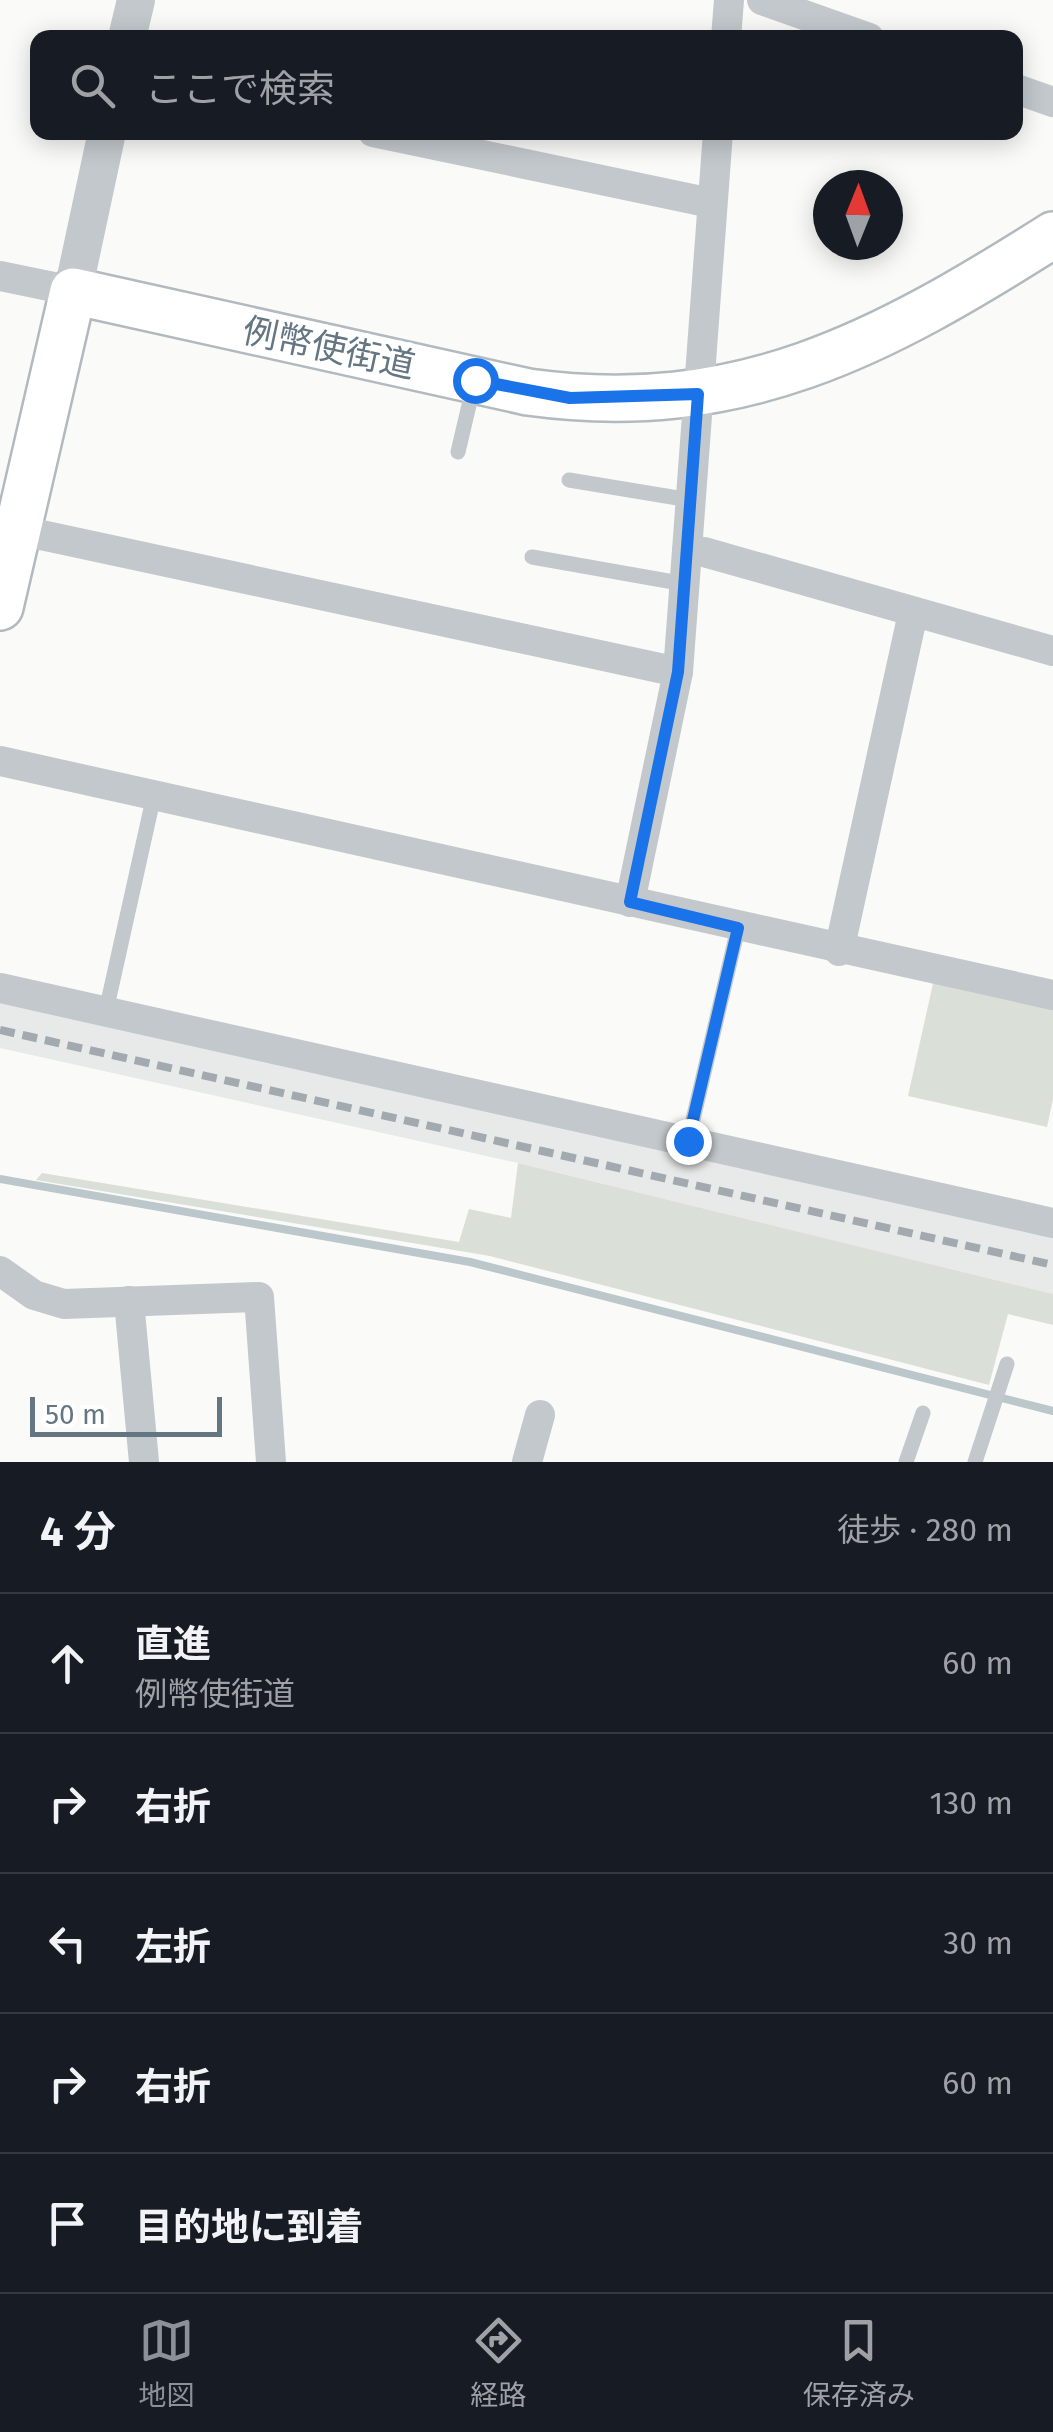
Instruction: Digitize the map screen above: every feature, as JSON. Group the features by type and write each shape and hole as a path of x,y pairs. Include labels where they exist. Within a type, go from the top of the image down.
{"main road":[{"name":"例幣使街道","path":"73,292 570,398 698,394 757,382 834,357 929,309 1053,235"},
{"path":"0,607 73,292"}],"street":[{"path":"129,30 136,0"},
{"path":"727,30 729,0"},
{"path":"762,0 846,30"},
{"path":"1023,91 1053,102"},
{"path":"0,276 73,292 105,140"},
{"path":"412,140 711,202"},
{"path":"630,902 678,672 717,140"},
{"path":"18,530 678,672"},
{"path":"687,551 704,552 1053,650"},
{"path":"839,951 913,613"},
{"path":"0,761 839,951 1053,995"},
{"path":"0,988 1053,1223"},
{"path":"0,1270 48,1301 259,1297 271,1462"},
{"path":"130,1300 144,1462"},
{"path":"526,1462 540,1415"}],"lane":[{"path":"458,452 475,380"},
{"path":"569,480 690,500"},
{"path":"532,556 685,584"},
{"path":"106,1011 154,795"},
{"path":"688,1141 738,928"},
{"path":"975,1462 1007,1364"},
{"path":"906,1462 923,1414"}],"shaded area":[{"path":"934,979 1053,1005 1053,1099 1047,1127 908,1096"},
{"path":"0,1002 1053,1235 1053,1294 518,1163 0,1048"},
{"path":"518,1163 1053,1294 1053,1325 1008,1314 989,1385 490,1256 36,1180 42,1173 459,1242 469,1209 511,1218"}],"waterway":[{"path":"0,1179 470,1262 1053,1411"}],"railway":[{"path":"0,1030 1053,1265"}],"route":[{"path":"475,380 570,398 698,394 678,672 630,902 738,928 688,1141"}]}
